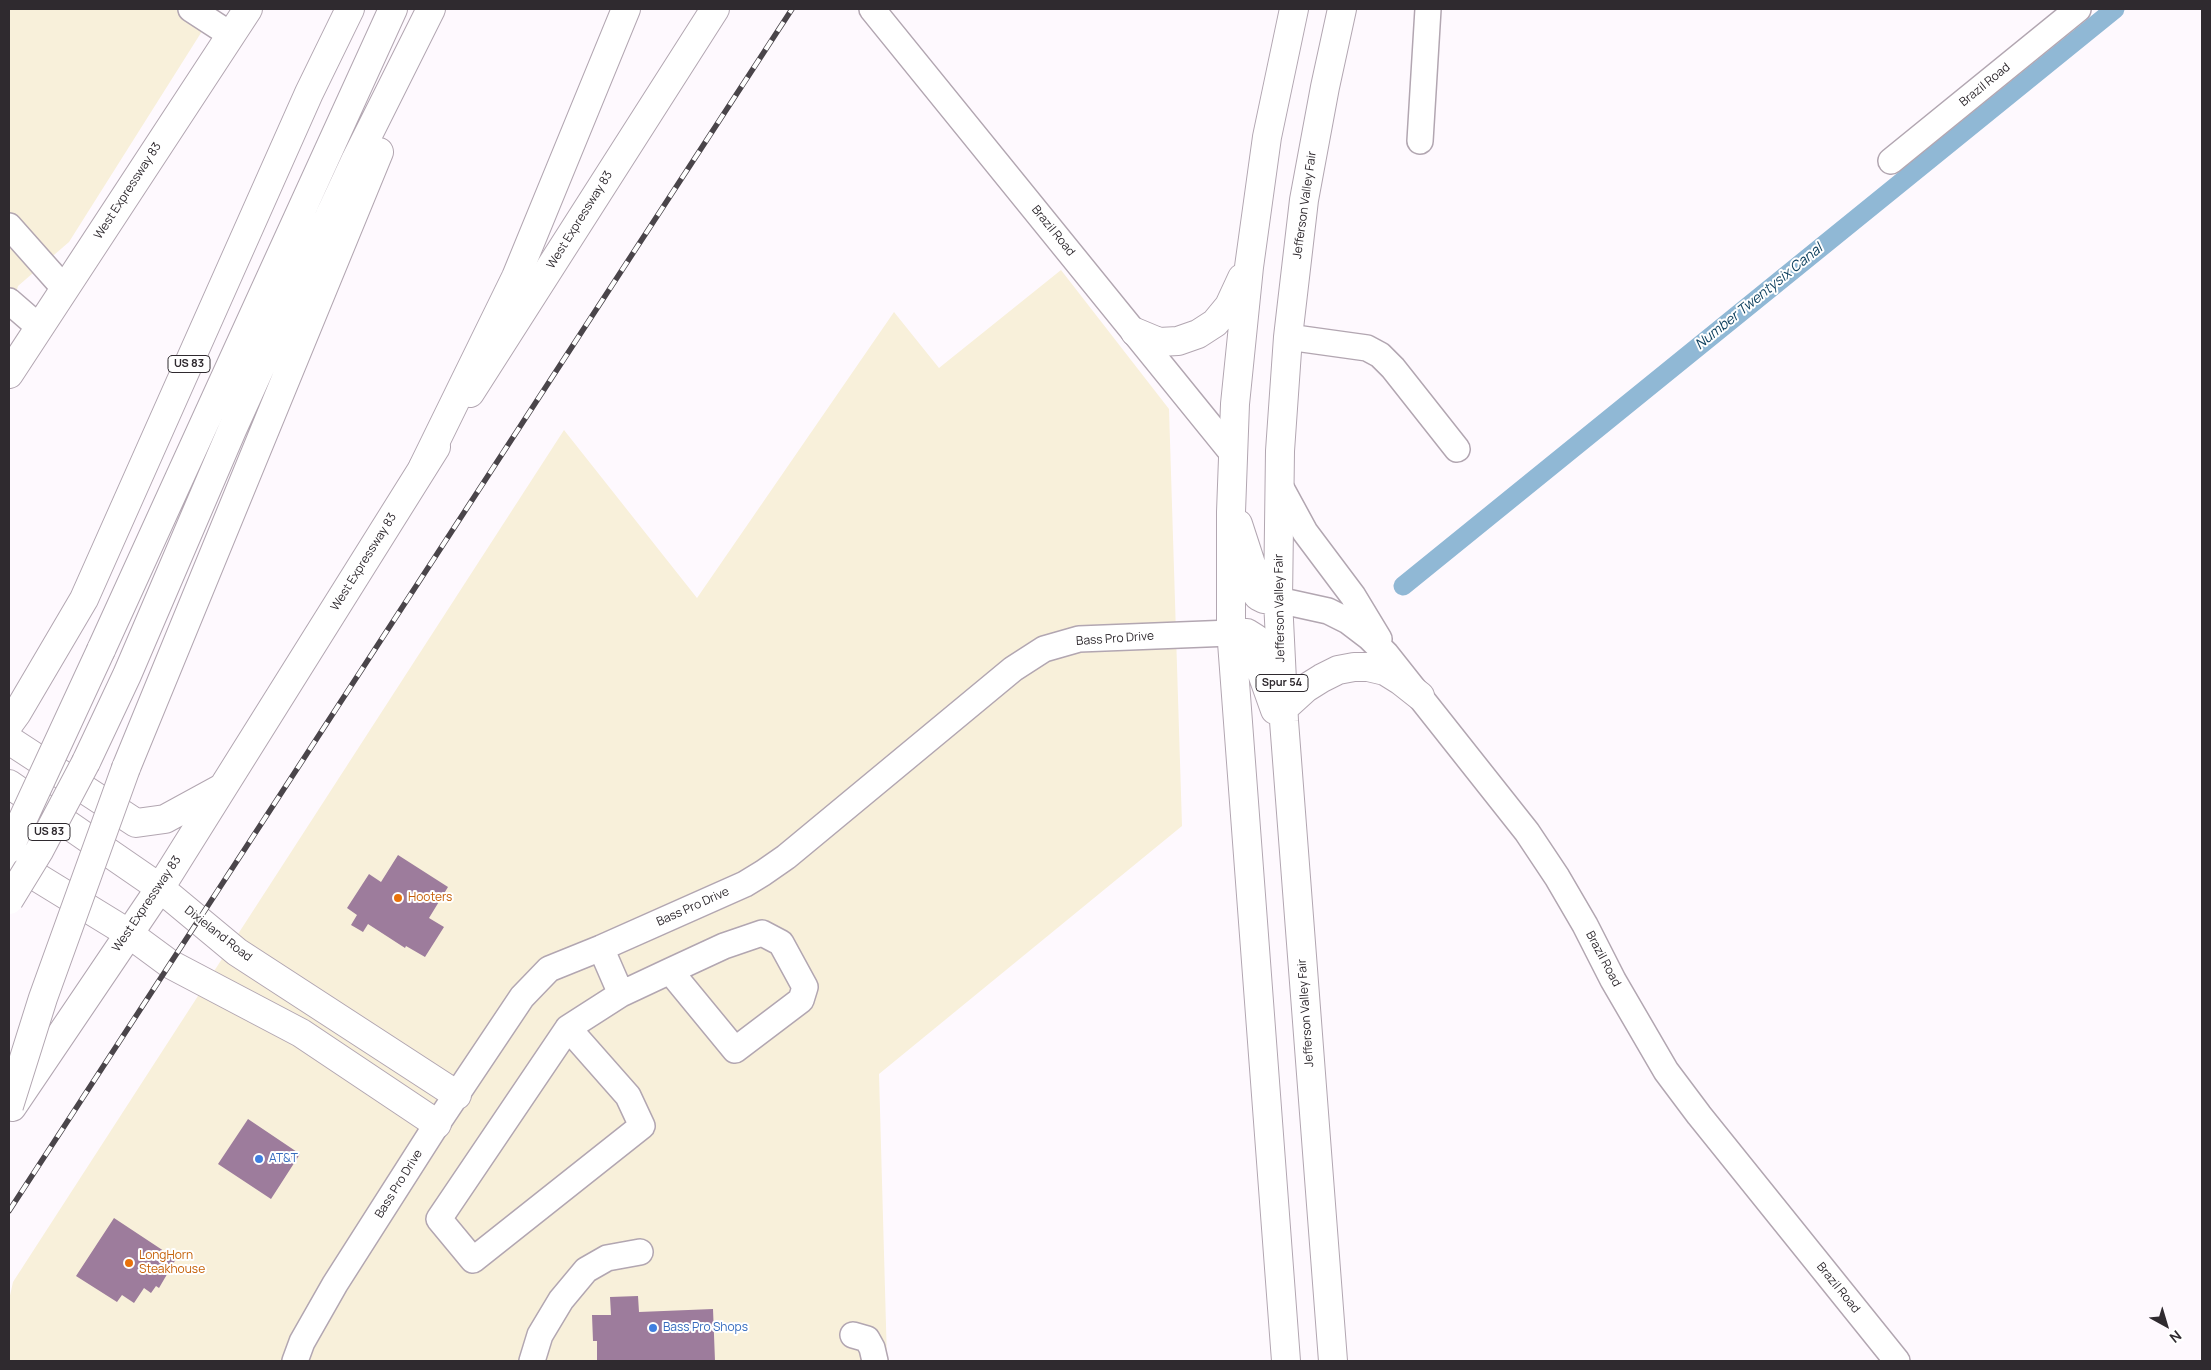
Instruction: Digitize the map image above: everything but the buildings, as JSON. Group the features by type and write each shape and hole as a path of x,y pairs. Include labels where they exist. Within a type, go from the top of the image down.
{"main road":[{"name":"West Expressway 83","path":"9,374 248,9"},
{"name":"US 83","path":"13,718 84,599 309,93 350,9"},
{"path":"9,849 393,9"},
{"name":"US 83","path":"9,900 39,851 86,762 135,657 297,286 356,159 431,9"},
{"path":"9,1106 43,998 126,768 371,171 442,9"},
{"path":"422,468 516,277 626,9"},
{"name":"West Expressway 83","path":"9,1112 160,888 422,468 715,9"},
{"path":"1286,1361 1231,633 1231,494 1234,404 1252,248 1267,137 1294,9"},
{"name":"Jefferson Valley Fair","path":"1333,1361 1286,743 1278,600 1280,451 1288,337 1304,200 1342,9"},
{"path":"1135,332 1159,342 1178,341 1198,334 1215,323 1229,306 1238,288 1252,248"},
{"path":"1231,494 1252,568 1254,590 1258,596 1264,599 1278,600"},
{"path":"1231,633 1247,633 1255,638 1260,668 1286,743"},
{"path":"1284,708 1306,688 1322,678 1338,670 1354,667 1368,667 1385,671 1401,680 1420,696"},
{"path":"9,740 136,823 165,819 222,788"},
{"name":"Dixieland Road","path":"9,784 160,888 237,952 457,1095"},
{"path":"9,860 128,933 170,964 301,1033 436,1124"}],"street":[{"path":"191,9 231,35"},
{"name":"Brazil Road","path":"872,9 1233,454"},
{"path":"1420,141 1428,9"},
{"name":"Brazil Road","path":"1891,161 2078,9"},
{"path":"9,226 64,288"},
{"path":"9,301 39,327"},
{"path":"1288,337 1368,348 1380,355 1393,368 1457,449"},
{"path":"1280,486 1305,532 1358,602 1386,654"},
{"name":"Brazil Road","path":"1278,600 1328,611 1348,621 1369,637 1386,654 1527,832 1557,877 1666,1071 1705,1123 1897,1361"},
{"name":"Bass Pro Drive","path":"294,1361 302,1342 335,1284 436,1124 522,997 538,978 549,969 745,884 763,873 786,857 1013,669 1044,649 1080,639 1231,633"},
{"path":"568,1028 628,1096 642,1126 473,1260 439,1219 568,1028 621,994 670,971 724,946 762,932 781,944 805,987 801,1000 735,1050 670,971"},
{"path":"601,948 621,994"},
{"path":"532,1361 540,1335 561,1300 586,1270 607,1258 640,1252"},
{"path":"853,1335 867,1339 872,1348 875,1361"}],"shaded area":[{"path":"9,9 216,9 69,242 18,286 9,318"},
{"path":"1061,270 1169,409 1182,826 879,1074 887,1361 9,1361 9,1300 13,1282 564,430 697,598 894,312 939,368"}],"waterway":[{"name":"Number Twentysix Canal","path":"1403,586 2115,9"}],"railway":[{"path":"9,1211 792,9"}],"place":[{"name":"Hooters","path":"398,898"},
{"name":"AT&T","path":"259,1159"},
{"name":"LongHorn Steakhouse","path":"129,1263"},
{"name":"Bass Pro Shops","path":"653,1328"}]}
